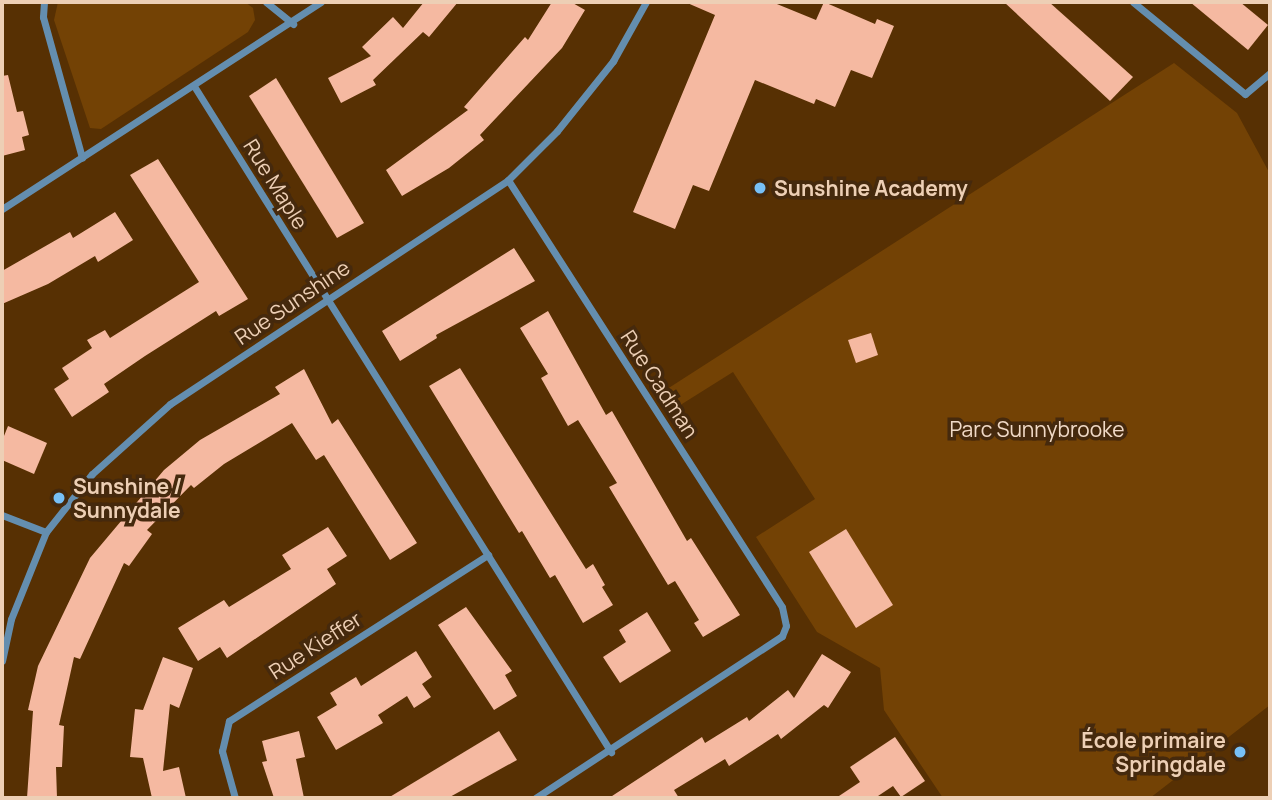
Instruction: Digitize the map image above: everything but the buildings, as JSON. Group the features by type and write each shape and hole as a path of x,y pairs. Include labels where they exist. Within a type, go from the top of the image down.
{"street":[{"path":"44,2 43,17 82,158"},
{"path":"266,2 293,24"},
{"path":"2,209 293,24 321,2"},
{"name":"Rue Sunshine","path":"2,662 11,619 46,532 92,474 170,404 508,180 557,131 613,61 646,2"},
{"path":"1133,2 1245,94 1270,73"},
{"name":"Rue Maple","path":"194,86 328,300"},
{"name":"Rue Cadman","path":"508,180 782,607 786,626 782,636 611,752"},
{"path":"328,300 611,752 535,798"},
{"path":"2,515 46,532"},
{"name":"Rue Kieffer","path":"234,798 222,751 229,721 488,555"}],"green space":[{"path":"58,2 245,2 253,8 255,20 248,32 101,129 90,128 54,20"},
{"name":"Parc Sunnybrooke","path":"1174,63 1237,113 1270,174 1270,705 1150,798 943,798 884,710 880,668 817,632 756,537 815,499 733,372 674,409 664,391"}],"place":[{"name":"Sunshine Academy","path":"760,188"},
{"name":"Sunshine / Sunnydale","path":"59,498"},
{"name":"École primaire Springdale","path":"1240,752"}]}
